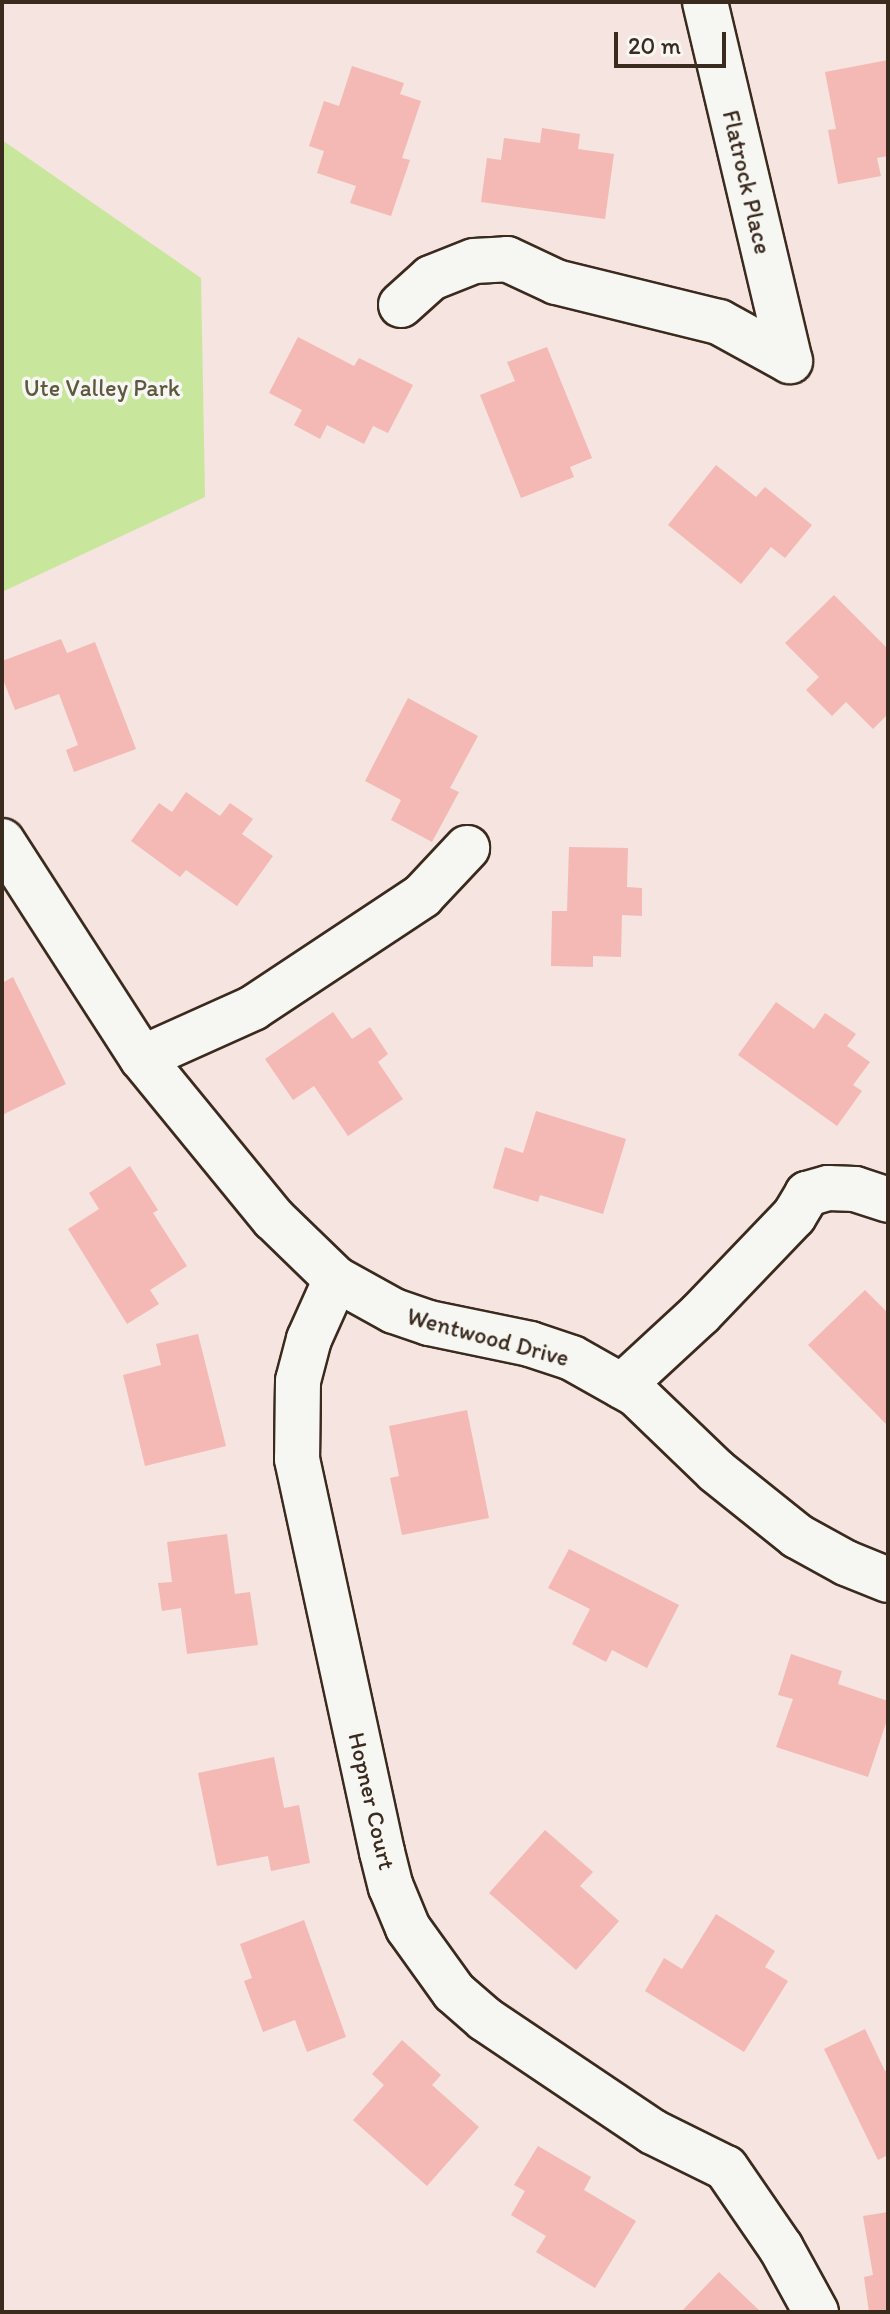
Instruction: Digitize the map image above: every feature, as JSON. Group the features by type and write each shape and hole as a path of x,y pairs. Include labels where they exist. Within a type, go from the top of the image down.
{"street":[{"name":"Flatrock Place","path":"401,305 431,278 474,261 507,259 556,282 719,322 790,361 705,2"},
{"name":"Wentwood Drive","path":"2,841 142,1058 274,1219 336,1279 394,1311 572,1358 636,1394 759,1509 833,1556 888,1580"},
{"path":"142,1058 266,1000 422,896 467,848"},
{"path":"622,1386 711,1303 794,1216 807,1194 828,1188 855,1189 888,1200"},
{"name":"Hopner Court","path":"336,1279 309,1339 298,1381 297,1459 382,1852 391,1887 408,1928 454,1992 485,2019 653,2132 726,2168 781,2248 816,2312"}],"green space":[{"name":"Ute Valley Park","path":"2,140 201,278 205,497 2,592"}],"building":[{"path":"888,60 888,156 877,158 881,176 838,184 828,130 836,129 825,72"},
{"path":"352,66 404,83 400,94 421,101 402,158 410,160 391,216 350,203 356,186 317,173 324,151 309,146 324,101 339,106"},
{"path":"542,128 580,134 578,149 614,154 605,219 481,202 487,158 501,160 504,138 540,143"},
{"path":"298,337 354,366 359,358 413,385 388,433 373,426 364,444 327,425 320,439 294,425 302,410 269,393"},
{"path":"547,347 592,458 570,467 574,477 521,498 480,395 515,381 507,362"},
{"path":"716,465 756,497 765,487 812,525 785,558 771,547 741,584 668,525"},
{"path":"834,595 888,649 888,714 873,729 846,702 832,716 806,690 819,677 785,643"},
{"path":"61,639 67,653 95,642 136,749 74,772 66,750 78,745 59,694 15,710 2,677 2,661"},
{"path":"408,698 478,736 450,788 459,792 432,842 391,820 401,800 365,781"},
{"path":"186,792 220,816 230,803 253,819 242,834 273,856 237,906 186,870 180,877 131,841 159,803 172,812"},
{"path":"569,847 628,848 627,887 642,888 642,916 622,915 621,957 593,956 593,967 551,966 552,911 567,911"},
{"path":"13,977 66,1084 2,1115 2,983"},
{"path":"776,1002 814,1029 825,1013 856,1034 847,1046 870,1062 853,1085 862,1091 837,1126 738,1055"},
{"path":"333,1012 352,1039 370,1027 388,1054 378,1062 403,1099 348,1136 314,1086 293,1100 265,1059"},
{"path":"536,1111 626,1139 603,1214 540,1195 538,1202 493,1188 505,1147 523,1153"},
{"path":"130,1166 158,1210 153,1213 187,1266 150,1290 159,1304 127,1324 68,1229 99,1209 89,1193"},
{"path":"865,1290 888,1313 888,1426 808,1345"},
{"path":"198,1334 226,1446 145,1466 123,1375 161,1365 156,1344"},
{"path":"467,1410 489,1518 402,1535 390,1478 399,1476 389,1426"},
{"path":"227,1534 235,1594 250,1592 258,1645 187,1654 181,1608 162,1611 158,1583 172,1582 167,1542"},
{"path":"569,1549 679,1605 647,1668 612,1650 606,1662 572,1644 590,1609 548,1588"},
{"path":"791,1654 842,1671 838,1684 888,1701 888,1717 868,1777 776,1747 793,1699 778,1695"},
{"path":"274,1757 284,1808 299,1805 310,1863 271,1871 268,1856 217,1866 198,1773"},
{"path":"545,1830 593,1872 580,1886 619,1921 576,1970 489,1893"},
{"path":"716,1914 775,1951 765,1967 788,1981 744,2052 645,1991 664,1958 682,1969"},
{"path":"304,1920 346,2037 307,2052 295,2020 263,2032 244,1981 252,1978 240,1944"},
{"path":"865,2029 885,2071 888,2070 888,2155 878,2160 824,2049"},
{"path":"402,2040 441,2075 432,2085 479,2127 427,2186 353,2120 384,2085 372,2074"},
{"path":"538,2146 591,2177 584,2190 636,2221 595,2288 536,2252 546,2236 511,2215 525,2191 514,2185"},
{"path":"888,2212 888,2312 869,2312 864,2277 873,2275 863,2216"},
{"path":"719,2272 761,2312 681,2312"}]}
